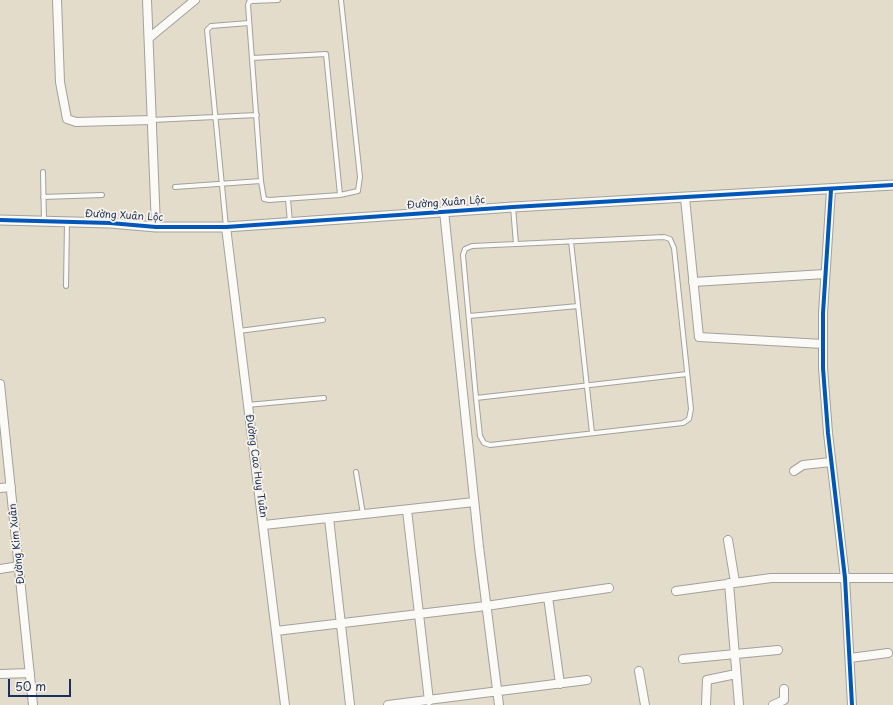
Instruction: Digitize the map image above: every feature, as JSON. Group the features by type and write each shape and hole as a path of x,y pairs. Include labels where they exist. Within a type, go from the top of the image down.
{"street":[{"path":"57,0 60,82 67,118 76,122 152,120"},
{"path":"147,0 156,227"},
{"path":"149,38 195,0"},
{"name":"Đường Xuân Lộc","path":"0,220 156,227 226,227 290,224 444,211 831,190 893,185"},
{"path":"831,190 825,274 823,344 831,462 845,578 852,705"},
{"path":"685,198 692,282 699,337 823,344"},
{"path":"444,211 474,502 499,705"},
{"name":"Đường Cao Huy Tuân","path":"226,227 247,405 264,525 285,705"},
{"path":"692,282 825,274"},
{"name":"Đường Kim Xuân","path":"0,386 1,415 20,566 33,705"},
{"path":"794,471 803,465 831,462"},
{"path":"0,488 11,487"},
{"path":"264,525 474,502"},
{"path":"407,510 429,701"},
{"path":"329,518 350,705"},
{"path":"728,540 732,583 734,653 739,705"},
{"path":"0,569 20,566"},
{"path":"676,591 771,578 893,578"},
{"path":"276,630 486,606 609,588"},
{"path":"548,597 560,684"},
{"path":"683,659 778,650"},
{"path":"850,658 888,653"},
{"path":"639,672 645,705"},
{"path":"0,674 30,673"},
{"path":"706,705 707,680 736,674"},
{"path":"388,705 588,680"},
{"path":"773,705 784,700 784,689"}],"lane":[{"path":"278,0 249,2 249,23 261,181 265,199 288,199 356,193 360,187 341,0"},
{"path":"226,227 207,30 211,26 249,23"},
{"path":"252,58 326,54 340,195"},
{"path":"152,120 257,115"},
{"path":"43,172 44,221"},
{"path":"175,187 261,181"},
{"path":"43,197 102,195"},
{"path":"288,199 290,224"},
{"path":"513,207 516,244"},
{"path":"66,286 67,222"},
{"path":"664,237 672,241 674,248 691,412 688,421 683,423 487,444 481,439 476,398 463,255 465,249 472,246 571,241 664,237"},
{"path":"571,241 592,433"},
{"path":"469,316 578,306"},
{"path":"238,331 322,320"},
{"path":"476,398 587,384 686,374"},
{"path":"247,405 324,398"},
{"path":"356,472 363,515"}],"cycle path":[{"path":"0,220 110,223 156,227 226,227 513,207 893,185"},
{"path":"831,190 823,313 823,368 828,433 845,578 852,705"}]}
